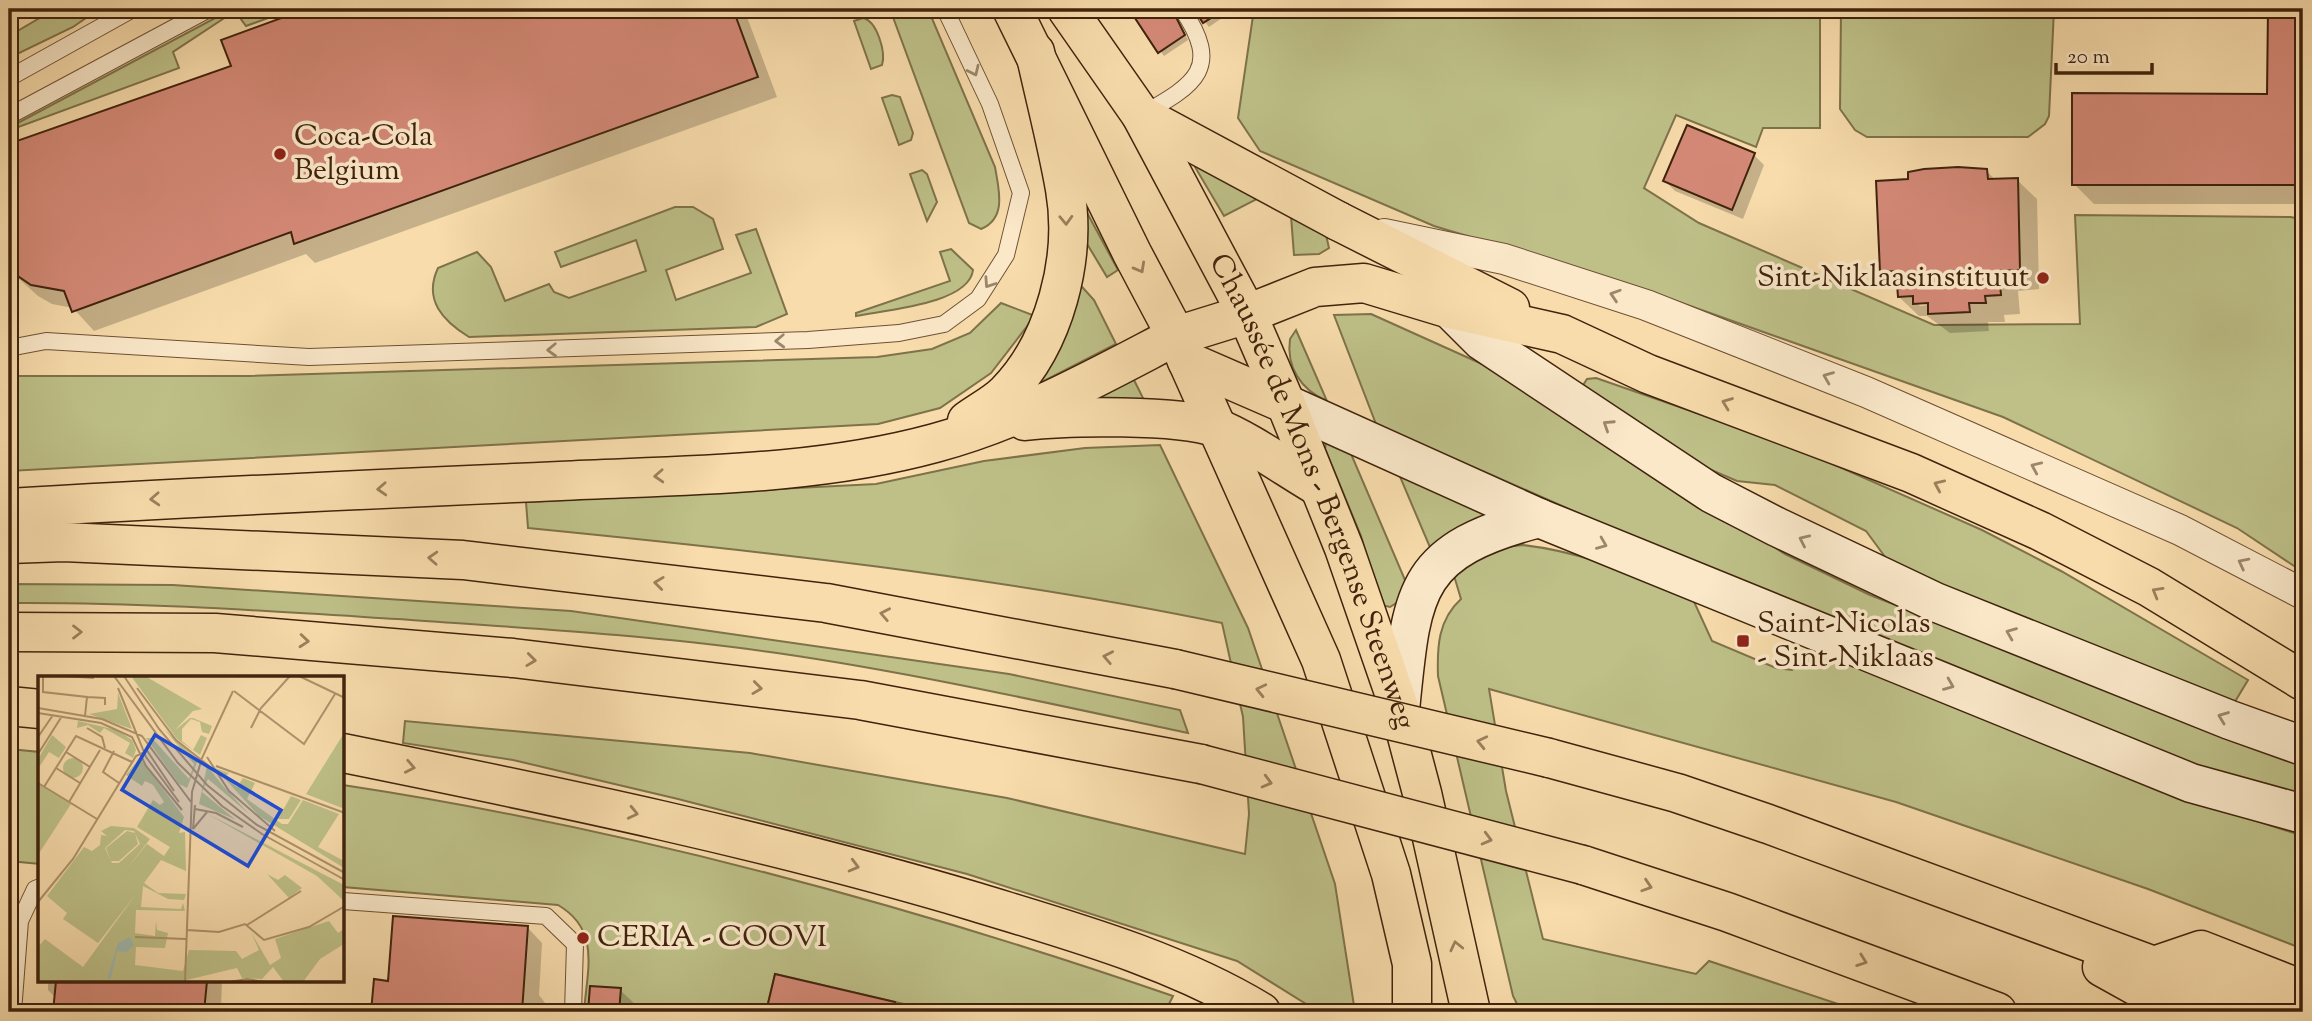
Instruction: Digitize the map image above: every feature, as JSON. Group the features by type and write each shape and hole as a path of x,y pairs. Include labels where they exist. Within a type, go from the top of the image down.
{"main road":[{"name":"Chaussée de Mons - Bergense Steenweg","path":"1012,9 1181,349 1301,612 1356,762 1391,874 1412,964 1412,1012"},
{"name":"Chaussée de Mons - Bergense Steenweg","path":"1067,9 1141,115 1247,314 1286,404 1344,548 1400,710 1422,793 1471,1012"},
{"path":"935,443 1005,393 1040,349 1057,297 1067,241 1065,190 1035,52"},
{"path":"1141,115 1338,221 1562,334 1648,374 1911,473 2002,514 2149,587 2303,681"},
{"path":"9,508 727,473 853,462 935,443 992,426 1181,349 1247,314 1315,287 1364,283 1450,309 1562,334"},
{"path":"1181,349 1286,404"},
{"path":"992,426 1051,418 1160,420 1216,428 1319,487"},
{"path":"9,544 64,542 463,559 826,603 1175,670 1549,758 1690,797 2154,966 2268,1012"},
{"path":"9,632 215,633 513,658 860,700 1201,764 1583,864 1727,912 1997,1012"},
{"path":"9,706 38,709"},
{"path":"345,753 578,800 860,867 1086,935 1145,956 1198,977 1261,1012"},
{"path":"2003,910 2183,1012"},
{"path":"2154,966 2201,950 2303,990"}],"street":[{"path":"1338,221 1504,259 1646,305 1866,392 2155,519 2303,594"},
{"path":"1450,309 1482,341 1711,493 1777,527 1934,602 2298,738"},
{"path":"1286,404 1539,518 2191,783 2303,814"},
{"path":"1400,710 1408,632 1419,590 1448,556 1470,541 1539,518"}],"lane":[{"path":"9,78 133,9"},
{"path":"9,116 209,9"},
{"path":"9,348 46,341 309,357 808,340 900,333 944,324 978,299 1006,256 1021,193 990,104 945,9"},
{"path":"1141,115 1194,83 1201,63 1198,32 1182,9"},
{"path":"13,1012 20,921 38,888"},
{"path":"345,901 546,916 575,944 573,1012"}],"green space":[{"path":"55,9 99,9 73,27 9,58 9,36"},
{"path":"232,9 284,9 285,12 246,26 235,11 173,52 179,68 13,129 12,126"},
{"path":"890,9 928,9 995,167 999,194 998,211 995,218 981,229 969,223"},
{"path":"1254,9 1820,9 1820,128 1763,128 1756,147 1676,115 1644,188 1699,223 1934,325 2080,324 2075,215 2291,217 2303,220 2303,572 2237,528 2003,417 1634,286 1434,226 1260,151 1238,118"},
{"path":"1841,9 2054,9 2049,116 2045,124 2028,137 1867,137 1855,130 1840,109"},
{"path":"863,18 868,20 876,31 883,53 882,65 871,69 854,21"},
{"path":"892,95 900,97 913,133 911,140 899,145 882,98"},
{"path":"1197,162 1257,199 1224,216 1195,167"},
{"path":"922,170 927,174 937,202 927,221 910,174"},
{"path":"675,207 693,207 713,219 723,249 666,270 676,300 751,273 736,235 756,229 787,314 756,327 469,337 444,317 434,300 434,279 438,268 477,252 491,267 505,301 549,284 554,292 569,298 646,271 636,240 561,267 555,252"},
{"path":"1085,209 1118,270 1107,277 1078,229"},
{"path":"1291,216 1326,235 1329,248 1319,254 1294,255"},
{"path":"951,249 973,270 968,281 957,291 924,304 856,316 856,313 950,281 940,252"},
{"path":"1074,278 1094,300 1116,344 1042,382 1038,378"},
{"path":"1001,303 1035,316 991,373 940,408 878,424 9,471 9,376 249,376 877,357 932,349 970,333"},
{"path":"1371,314 1482,364 1785,554 1870,595 2049,665 2303,755 2303,804 2239,786 1737,583 1376,424 1334,315"},
{"path":"1296,330 1327,401 1310,391 1293,368 1289,349 1290,339"},
{"path":"1133,378 1145,402 1093,398"},
{"path":"1596,378 1792,446 1982,530 2061,571 2248,680 2233,705 1894,569 1866,531 1775,485 1737,481 1674,454 1580,390 1587,379"},
{"path":"1326,442 1349,449 1408,587 1401,600 1390,607 1381,605 1361,536 1325,449"},
{"path":"1160,445 1248,628 1335,884 1355,1012 1319,1012 1237,961 967,874 678,799 513,760 403,743 405,721 750,753 1007,798 1245,854 1249,814 1243,717 1222,623 1136,606 876,566 528,528 526,502 876,484 984,461 1085,448"},
{"path":"1398,472 1493,512 1432,552"},
{"path":"1523,545 1588,558 1691,595 1712,641 1776,668 1792,670 1818,649 2163,791 2303,836 2303,949 2148,889 1896,802 1489,689 1506,791 1543,939 1696,974 1709,961 1862,1012 1521,1012 1513,996 1438,676 1438,665 1443,625 1461,599 1452,569 1488,549"},
{"path":"9,584 173,585 571,611 1009,674 1180,710 1188,733 932,679 730,647 587,633 300,613 9,603"},
{"path":"9,749 38,752 38,864 9,861"},
{"path":"345,785 554,823 763,872 969,930 1173,996 1165,1012 938,1012 775,974 766,1012 584,1012 588,966 586,939 581,926 572,915 558,905 345,887"}],"building":[{"name":"Coca-Cola Belgium","path":"306,9 733,9 758,77 294,244 291,232 72,312 64,291 31,285 9,270 9,172 18,164 11,143 231,66 221,40"},
{"path":"1129,9 1172,9 1185,35 1158,53"},
{"path":"1194,9 1225,9 1203,23"},
{"path":"2268,9 2303,9 2303,185 2072,185 2072,93 2267,94"},
{"path":"1687,125 1755,153 1732,210 1663,181"},
{"path":"1924,169 1987,169 1988,179 2018,178 2020,270 1999,271 2001,295 1985,296 1986,303 1969,303 1970,312 1928,314 1928,303 1913,304 1913,296 1898,297 1896,271 1880,272 1876,181 1908,179 1908,172"},
{"path":"393,916 528,926 522,1012 371,1012 374,979 388,981"},
{"path":"775,974 895,1002 893,1012 766,1012"},
{"path":"56,982 207,982 204,1012 53,1012"},
{"path":"590,986 621,988 619,1012 588,1012"}],"place":[{"name":"Coca-Cola Belgium","path":"280,154"},
{"name":"Sint-Niklaasinstituut","path":"2043,278"},
{"name":"Saint-Nicolas - Sint-Niklaas","path":"1743,641"},
{"name":"CERIA - COOVI","path":"583,938"}]}
